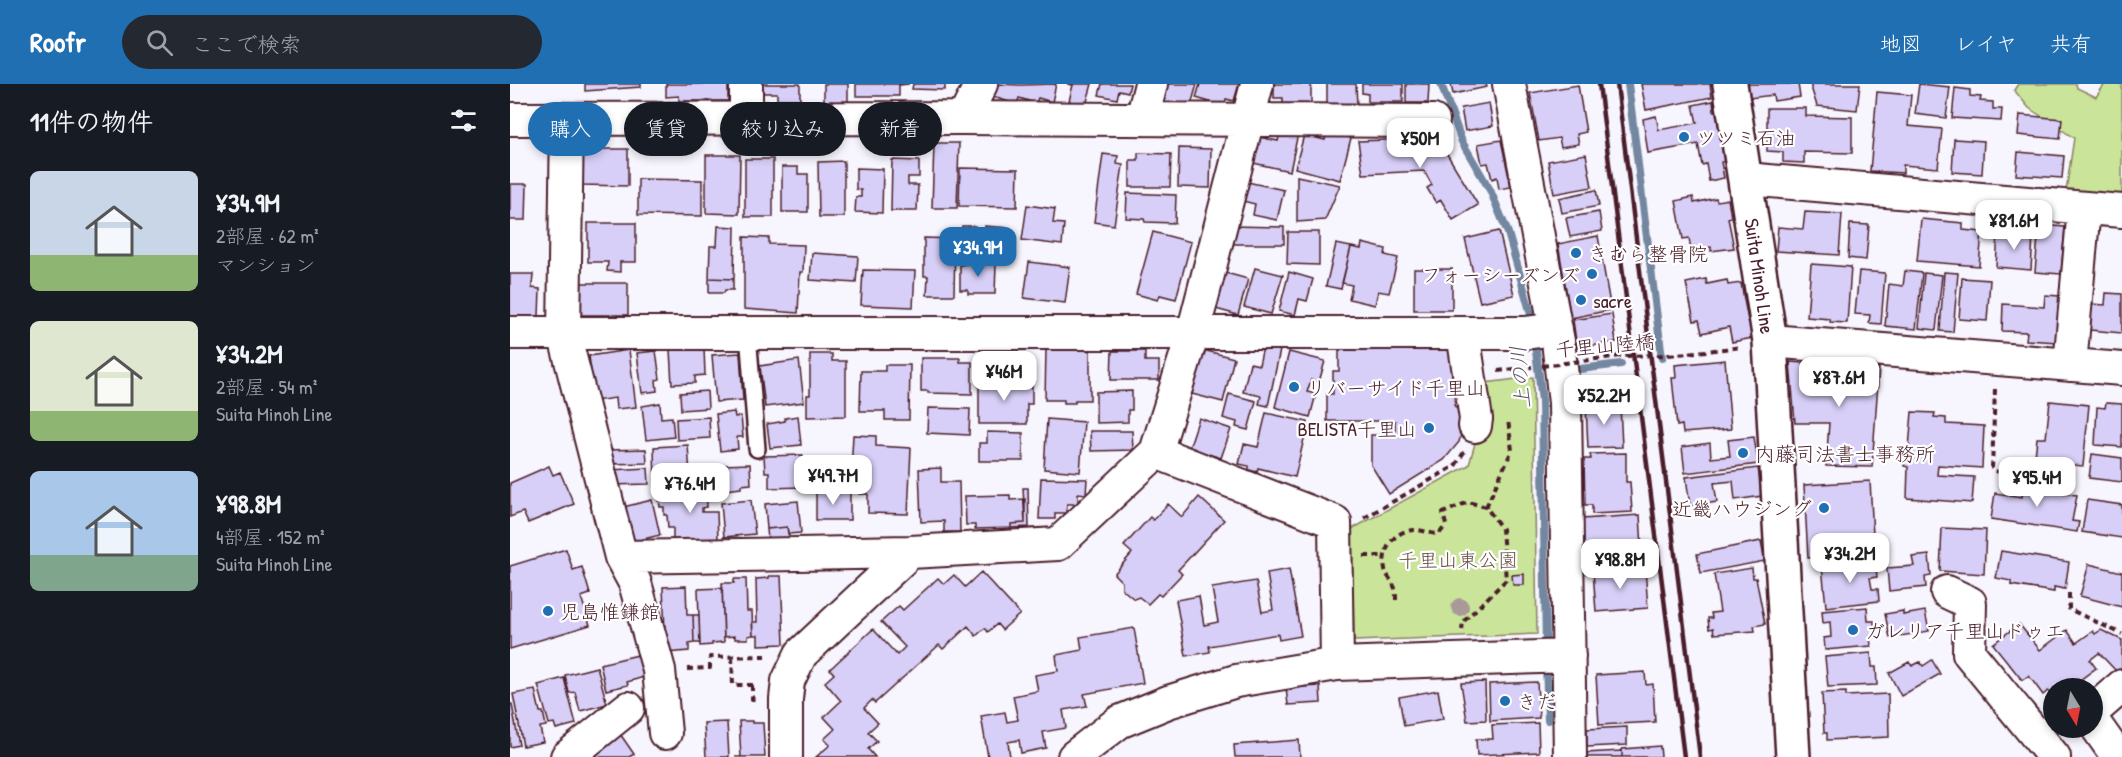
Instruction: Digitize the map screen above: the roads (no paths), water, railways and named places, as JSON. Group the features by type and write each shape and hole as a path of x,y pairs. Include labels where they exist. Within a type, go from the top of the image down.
{"main road":[{"name":"Suita Minoh Line","path":"1730,84 1770,341 1792,757"}],"street":[{"path":"746,84 746,102"},
{"path":"964,118 981,84"},
{"path":"1142,119 1151,84"},
{"path":"621,557 910,552 1058,544 1156,452 1193,333 1257,84"},
{"path":"1509,84 1542,331 1562,370 1566,423 1553,656 1570,757"},
{"path":"612,119 720,118"},
{"path":"846,118 1433,121"},
{"path":"510,119 528,119"},
{"path":"566,156 564,333 621,557 635,583 659,670 665,733"},
{"path":"1746,179 2122,211"},
{"path":"2070,365 2084,208"},
{"path":"510,333 1463,333 1542,331"},
{"path":"1463,333 1476,419 1475,426"},
{"path":"1770,341 2122,369"},
{"path":"1156,452 1335,522 1337,664"},
{"path":"786,757 788,681 801,654 910,552"},
{"path":"1947,592 1970,603 1969,652 2054,757"},
{"path":"1074,757 1119,722 1168,702 1236,681 1337,664 1553,656"},
{"path":"2103,702 2122,686"},
{"path":"567,757 628,708"},
{"path":"2103,736 2118,757"}],"lane":[{"path":"748,333 757,449"}],"waterway":[{"name":"上の川","path":"1441,84 1462,142 1490,190 1508,233 1532,318 1542,401 1546,650"},
{"path":"1628,84 1662,358"},
{"path":"1580,369 1621,364"},
{"name":"上の川","path":"1546,663 1548,720"}],"railway":[{"path":"1599,84 1684,757"},
{"path":"1617,84 1700,757"}],"place":[{"name":"ツツミ石油","path":"1684,137"},
{"name":"きむら整骨院","path":"1576,253"},
{"name":"フォーシーズンズ","path":"1592,274"},
{"name":"sacre","path":"1581,300"},
{"name":"リバーサイド千里山","path":"1294,387"},
{"name":"BELISTA千里山","path":"1429,428"},
{"name":"内藤司法書士事務所","path":"1743,453"},
{"name":"近畿ハウジング","path":"1824,508"},
{"name":"児島惟鎌館","path":"548,611"},
{"name":"ガレリア千里山ドゥエ","path":"1853,630"},
{"name":"きだ","path":"1505,701"}],"park label":[{"name":"千里山東公園","path":"1458,559"}]}
